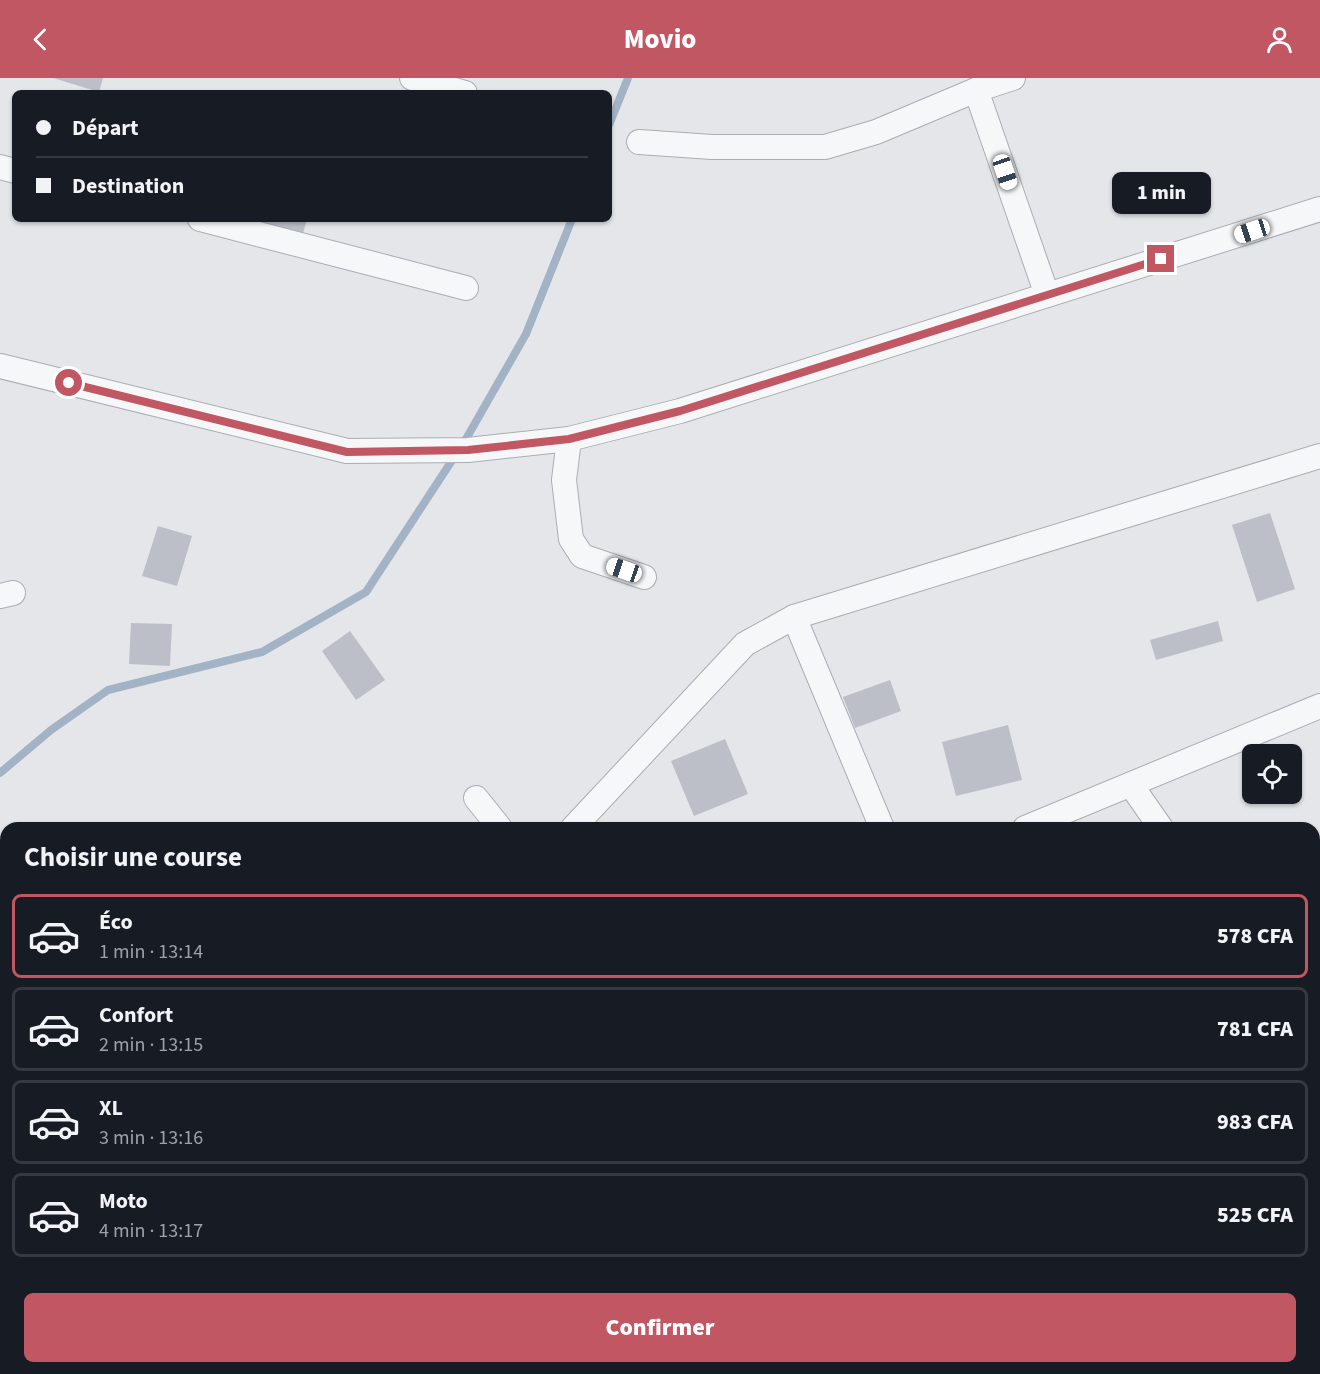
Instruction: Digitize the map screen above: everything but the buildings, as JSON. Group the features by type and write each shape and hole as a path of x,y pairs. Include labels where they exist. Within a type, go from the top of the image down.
{"street":[{"path":"412,78 454,90"},
{"path":"639,142 712,147 825,147 876,132 976,90 1013,78"},
{"path":"976,90 1047,295"},
{"path":"0,366 347,452 468,450 569,439 680,411 1320,209"},
{"path":"212,222 466,288"},
{"path":"569,439 564,480 571,539 582,555 644,577"},
{"path":"579,822 746,644 794,617 1320,456"},
{"path":"794,617 879,822"},
{"path":"1039,822 1320,706"},
{"path":"1131,784 1157,822"},
{"path":"476,798 495,822"}],"waterway":[{"path":"612,118 628,78"},
{"path":"0,773 51,730 108,690 262,652 366,592 466,439 526,334 571,222"}],"route":[{"path":"69,383 347,452 468,450 569,439 680,411 1161,259"}]}
